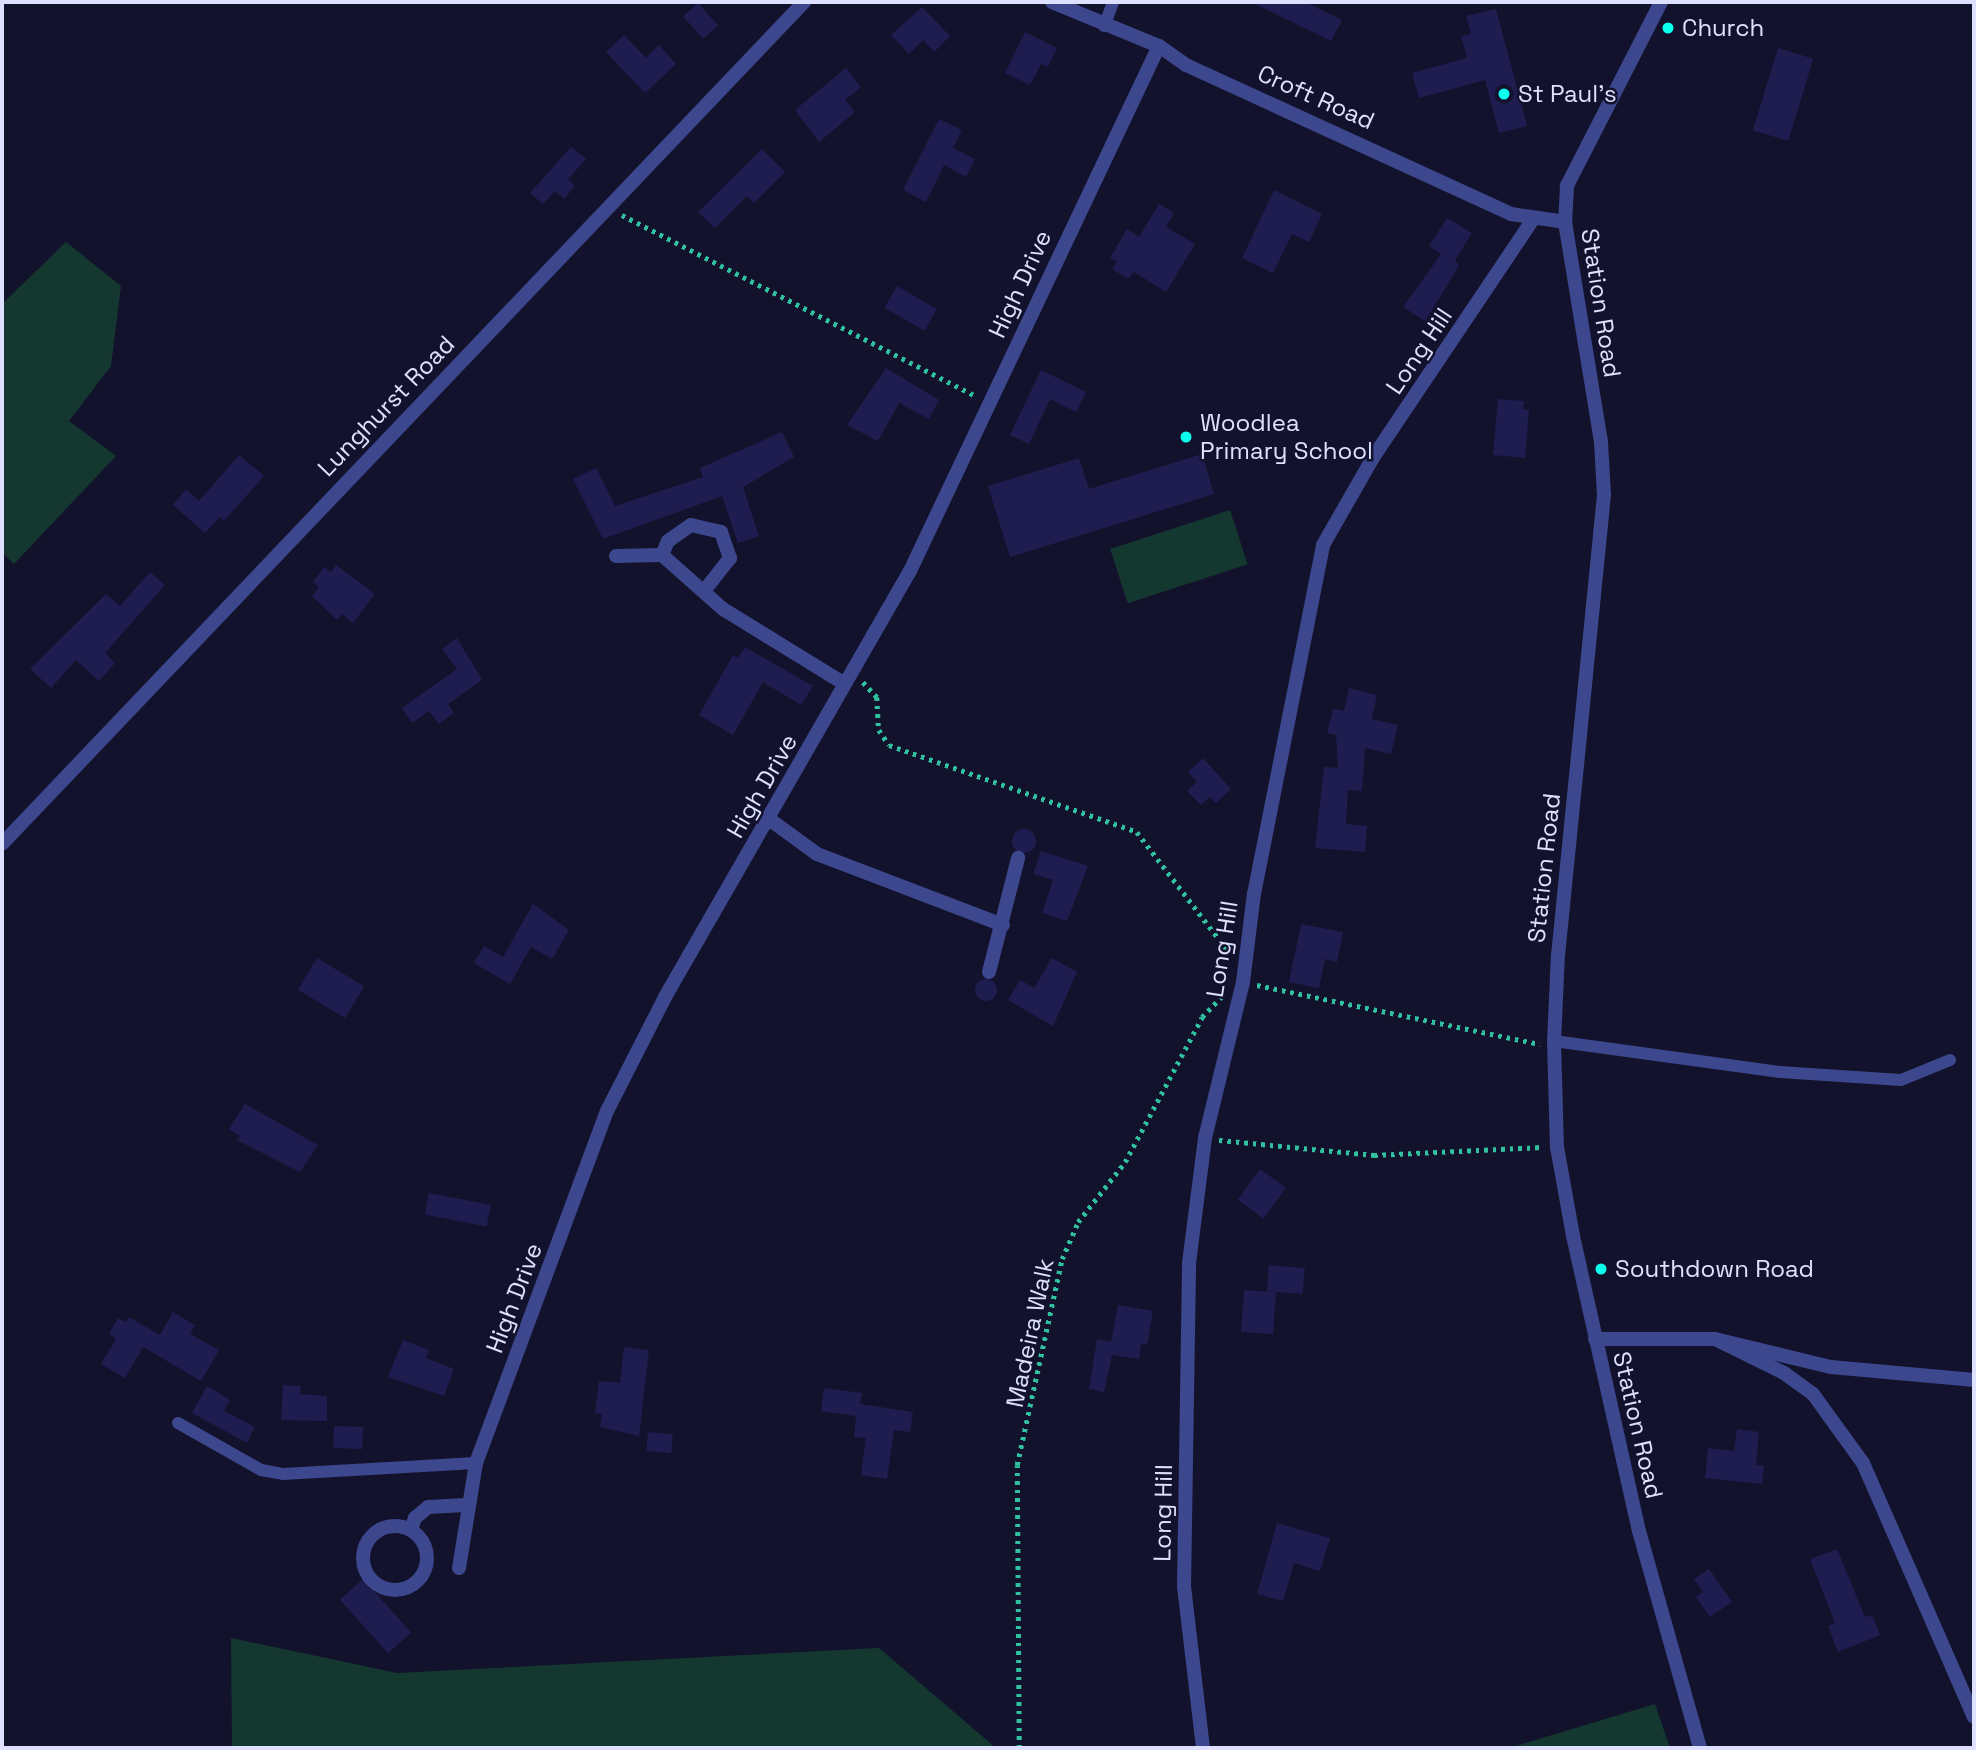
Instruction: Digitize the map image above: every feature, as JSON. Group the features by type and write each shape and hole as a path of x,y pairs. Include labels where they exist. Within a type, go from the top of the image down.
{"street":[{"name":"Lunghurst Road","path":"2,844 212,617 611,210 654,155 804,2"},
{"name":"Croft Road","path":"1052,2 1104,26 1159,46 1186,65 1533,219 1565,222"},
{"name":"Station Road","path":"1661,2 1567,186 1565,222 1601,442 1604,495 1558,954 1554,1044 1557,1147 1595,1339 1639,1531 1700,1748"},
{"name":"High Drive","path":"459,1568 466,1505 476,1463 607,1111 659,1007 911,570 1159,46"},
{"name":"Long Hill","path":"1203,1748 1184,1587 1184,1333 1205,1138 1244,977 1254,894 1323,545 1374,456 1533,219"},
{"path":"662,555 668,541 691,525 721,532 730,558 704,591"},
{"path":"615,556 662,555 723,609 845,684"},
{"path":"769,818 817,854 1003,925"},
{"path":"989,972 1018,858"},
{"path":"1595,1339 1715,1339 1831,1367 1974,1380"},
{"path":"1715,1339 1784,1373 1813,1394 1863,1463 1974,1717"},
{"path":"411,1530 415,1518 428,1507 466,1505"},
{"path":"384,1528 411,1530 425,1547 425,1571 407,1588 380,1587 362,1561 368,1540 384,1528"}],"lane":[{"path":"1104,26 1113,2"},
{"path":"1554,1044 1780,1072 1901,1080 1950,1060"},
{"path":"178,1423 261,1470 283,1474 476,1463"}],"path":[{"path":"611,210 989,402"},
{"path":"853,671 877,697 879,730 889,745 1137,832 1244,977 1554,1044"},
{"name":"Madeira Walk","path":"1019,1748 1017,1465 1062,1259 1078,1222 1125,1162 1202,1017 1229,988 1244,977"},
{"path":"1205,1138 1374,1155 1557,1147"}],"green space":[{"path":"66,242 121,286 111,366 69,421 116,456 14,564 2,552 2,304"},
{"path":"1230,510 1248,564 1128,603 1110,549"},
{"path":"231,1638 397,1673 879,1648 996,1748 232,1748"},
{"path":"1655,1704 1670,1748 1509,1748"}],"building":[{"path":"1251,2 1305,2 1342,20 1331,41"},
{"path":"698,3 718,25 703,39 683,16"},
{"path":"922,7 950,36 934,52 923,40 909,54 891,35"},
{"name":"St Paul's","path":"1496,9 1527,126 1499,133 1485,80 1419,98 1412,73 1467,58 1461,36 1471,34 1466,16"},
{"path":"1025,32 1057,48 1048,67 1041,64 1030,85 1005,73"},
{"path":"624,35 646,58 659,45 676,64 645,93 606,52"},
{"path":"1778,48 1813,59 1788,141 1753,130"},
{"path":"846,68 861,87 845,100 855,112 819,142 795,110"},
{"path":"939,119 962,130 953,148 975,159 966,177 944,165 926,202 903,190"},
{"path":"571,147 586,159 568,179 575,186 564,199 555,191 543,204 530,193"},
{"path":"762,149 785,172 754,203 747,196 715,228 698,212"},
{"path":"1274,190 1322,214 1309,242 1292,234 1273,273 1242,258"},
{"path":"1159,204 1174,213 1166,227 1195,244 1166,292 1134,272 1128,279 1112,269 1117,262 1110,258 1127,229 1139,237"},
{"path":"1447,218 1472,233 1455,260 1459,266 1425,321 1403,307 1441,254 1429,246"},
{"path":"897,286 937,309 924,331 884,308"},
{"path":"886,368 939,400 929,419 899,403 878,441 847,425"},
{"path":"1041,370 1086,392 1076,412 1050,399 1029,444 1010,435"},
{"path":"1498,399 1524,401 1523,409 1529,410 1525,458 1493,455"},
{"path":"782,432 794,457 743,487 759,536 738,543 722,496 603,539 573,479 596,468 615,506 703,477 700,468"},
{"path":"1202,454 1214,494 1010,557 988,486 1079,458 1089,489"},
{"path":"239,455 264,476 224,521 220,517 205,533 173,505 186,489 199,501"},
{"path":"336,565 375,594 353,623 342,614 337,620 312,596 319,587 313,582 324,567 331,572"},
{"path":"150,572 165,585 105,653 115,663 99,681 76,660 51,688 30,669 106,594 120,606"},
{"path":"457,638 482,680 448,704 454,713 439,724 429,711 412,723 402,708 457,669 442,649"},
{"path":"745,647 813,686 801,705 763,682 733,735 699,715 733,655 738,658"},
{"path":"1349,688 1377,695 1372,719 1398,725 1391,754 1365,748 1362,791 1348,790 1346,824 1367,826 1365,852 1315,848 1324,767 1338,768 1336,735 1327,733 1333,709 1344,711"},
{"path":"1203,758 1231,789 1216,803 1210,797 1201,805 1187,791 1197,782 1188,772"},
{"path":"1024,829 1032,833 1036,841 1032,849 1024,853 1016,849 1012,841 1016,833"},
{"path":"1041,851 1088,866 1067,921 1042,913 1053,880 1033,874"},
{"path":"533,904 569,930 552,959 531,947 510,984 474,963 484,946 503,957"},
{"path":"1301,924 1343,932 1337,962 1325,959 1319,988 1289,982"},
{"path":"317,958 364,986 345,1018 298,990"},
{"path":"1052,958 1077,972 1053,1026 1008,1000 1020,980 1034,988"},
{"path":"982,979 990,979 997,986 997,994 990,1001 982,1001 975,994 975,986"},
{"path":"245,1104 318,1145 300,1172 237,1140 240,1136 229,1129"},
{"path":"1260,1169 1286,1188 1264,1219 1238,1200"},
{"path":"429,1193 491,1205 487,1227 425,1215"},
{"path":"1269,1265 1305,1268 1303,1294 1267,1291"},
{"path":"1244,1290 1276,1292 1273,1334 1241,1332"},
{"path":"1118,1305 1153,1311 1147,1345 1141,1344 1139,1359 1112,1355 1104,1392 1089,1389 1097,1339 1111,1342"},
{"path":"173,1312 195,1325 190,1334 219,1350 201,1381 143,1347 125,1378 101,1364 116,1339 109,1334 118,1318 126,1322 129,1317 160,1335"},
{"path":"403,1340 429,1350 426,1358 454,1369 444,1396 388,1377"},
{"path":"624,1347 649,1350 639,1436 600,1427 602,1414 595,1413 599,1381 620,1383"},
{"path":"283,1385 301,1386 300,1394 327,1396 327,1421 281,1420"},
{"path":"207,1386 230,1400 224,1411 255,1427 247,1443 192,1413"},
{"path":"824,1388 862,1393 860,1404 913,1412 910,1432 894,1430 887,1479 861,1475 866,1438 854,1437 856,1416 821,1411"},
{"path":"334,1426 363,1427 362,1449 333,1448"},
{"path":"1737,1429 1759,1432 1756,1465 1764,1466 1762,1484 1705,1478 1708,1448 1734,1451"},
{"path":"648,1432 673,1434 671,1453 646,1451"},
{"path":"1277,1523 1330,1538 1320,1571 1294,1563 1283,1601 1257,1594"},
{"path":"1837,1549 1865,1617 1872,1615 1880,1635 1838,1652 1828,1626 1835,1623 1810,1559"},
{"path":"1709,1569 1732,1602 1710,1617 1696,1597 1703,1592 1694,1579"},
{"path":"363,1579 411,1633 388,1653 340,1600"}],"place":[{"name":"Church","path":"1668,28"},
{"name":"St Paul's","path":"1504,94"},
{"name":"Woodlea Primary School","path":"1186,437"},
{"name":"Southdown Road","path":"1601,1269"}]}
